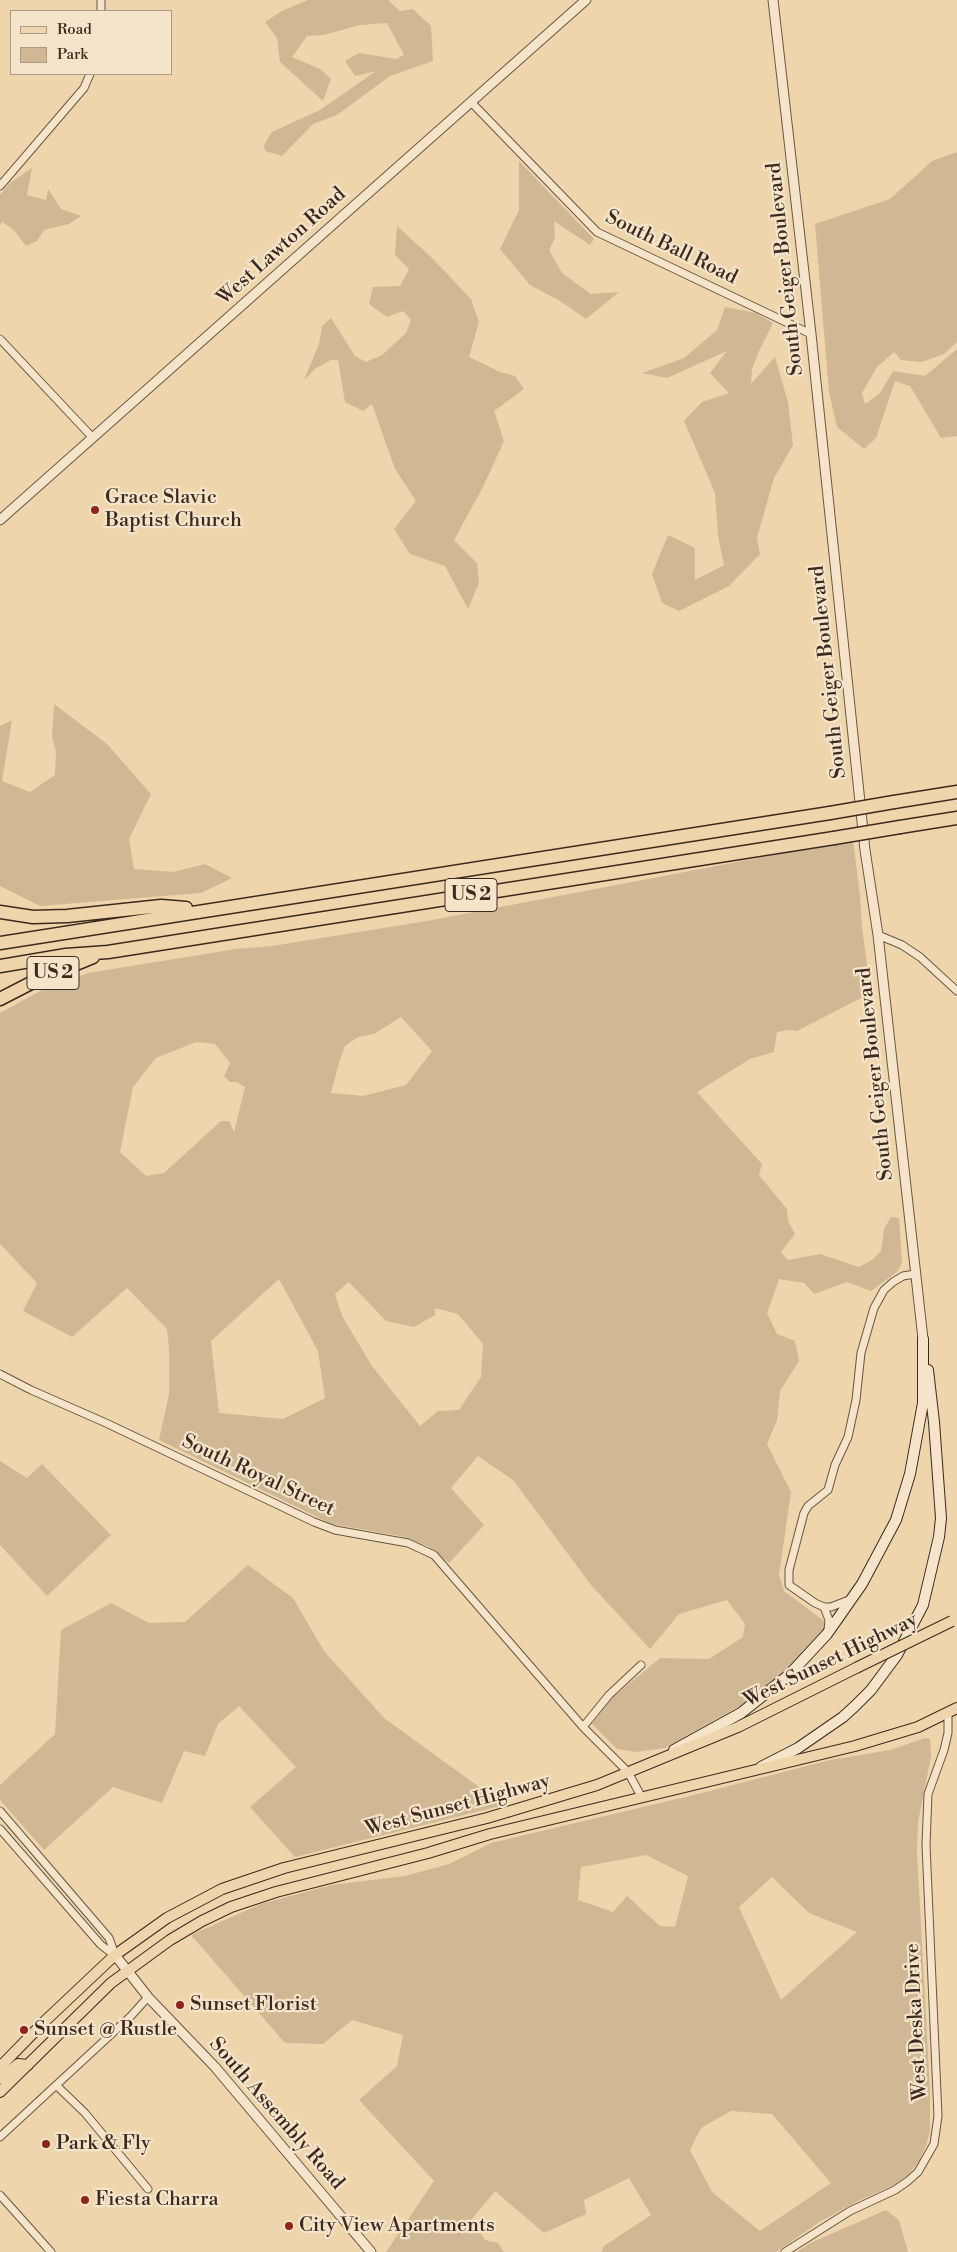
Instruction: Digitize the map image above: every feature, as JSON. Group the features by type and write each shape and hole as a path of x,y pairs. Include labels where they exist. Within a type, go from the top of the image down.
{"highway":[{"name":"US 2","path":"0,943 957,792"},
{"name":"US 2","path":"0,966 66,955 108,952 955,819"},
{"path":"0,912 33,917 67,916 161,906 208,910"},
{"name":"US 2","path":"0,999 34,981 108,952"}],"main road":[{"path":"645,1766 741,1712 789,1675 827,1634 852,1599 896,1520 910,1474 923,1403 923,1339"},
{"path":"754,1770 798,1748 844,1717 871,1690 897,1654 923,1604 939,1537 941,1518 934,1422 923,1339"},
{"name":"West Sunset Highway","path":"0,2067 44,2021 115,1955 138,1937 189,1906 222,1889 284,1868 428,1834 596,1785 738,1726 954,1620"},
{"name":"West Sunset Highway","path":"0,2092 99,1993 160,1946 221,1912 259,1897 428,1853 490,1834 891,1735 918,1727 952,1711"},
{"path":"0,2079 18,2064 28,2064"}],"street":[{"name":"West Lawton Road","path":"0,520 586,0"},
{"name":"South Geiger Boulevard","path":"773,0 811,334 865,850 878,935 923,1339"},
{"path":"0,186 84,88 90,75"},
{"name":"South Ball Road","path":"472,102 597,232 811,334"},
{"path":"0,339 93,438"},
{"path":"878,935 920,957 957,991"},
{"path":"827,1634 830,1620 824,1607 807,1598 788,1583 794,1548 804,1513 808,1506 828,1490 835,1466 848,1437 854,1412 861,1353 874,1308 884,1290 893,1282 903,1276 916,1274"},
{"name":"South Royal Street","path":"0,1374 320,1525 351,1533 408,1543 427,1551 440,1561 492,1624 583,1727 628,1772 642,1798"},
{"path":"824,1607 841,1604 852,1599"},
{"path":"583,1727 609,1695 641,1665"},
{"name":"West Deska Drive","path":"785,2252 850,2211 895,2190 908,2181 922,2166 934,2144 938,2116 926,1846 928,1794 944,1750 952,1711"},
{"name":"South Assembly Road","path":"0,1811 109,1938 115,1955"},
{"name":"South Assembly Road","path":"0,1829 101,1945 115,1955 148,1996 214,2067 371,2252"},
{"path":"0,2138 131,2016 148,1996"},
{"path":"58,2086 85,2113 148,2189"},
{"path":"0,2195 51,2252"}],"green space":[{"path":"308,0 388,0 400,11 413,9 431,26 433,61 390,76 337,115 313,124 282,156 265,151 264,145 272,132 320,110 376,71 355,76 345,61 359,53 396,59 404,55 387,23 360,25 324,35 307,36 292,57 320,69 331,79 323,101 280,62 277,38 265,22 282,11"},
{"path":"957,152 957,342 944,354 922,362 901,360 894,352 877,367 862,393 865,404 880,393 893,371 925,376 957,349 957,436 941,438 910,386 895,381 876,438 864,449 837,427 829,392 815,224 890,199 932,161"},
{"path":"519,161 594,239 590,245 554,221 555,238 549,250 562,273 591,294 619,292 586,319 560,301 530,285 500,249 519,210"},
{"path":"32,168 27,195 46,200 48,189 61,209 81,216 69,224 44,230 37,241 26,246 14,230 2,222 0,225 0,195 10,183"},
{"path":"397,226 431,257 471,299 479,322 469,357 500,372 515,376 524,389 494,411 504,441 483,487 454,540 477,563 479,583 468,609 445,566 410,554 394,529 416,501 395,469 372,404 363,411 345,402 338,360 331,360 316,368 304,380 319,344 322,326 331,318 355,356 366,362 382,355 406,333 411,320 403,311 387,317 369,304 373,287 400,286 409,269 395,255"},
{"path":"725,307 756,313 773,323 752,369 751,384 775,357 788,402 793,445 774,478 757,538 760,554 729,586 679,611 662,603 652,574 668,535 695,548 695,580 724,565 718,536 715,493 684,421 702,402 729,393 710,373 727,351 667,378 642,373 684,358 717,330"},
{"path":"54,704 107,744 151,794 129,839 134,869 173,872 205,864 232,878 201,893 40,906 0,886 0,726 12,720 2,781 30,792 55,775 56,752 52,736"},
{"path":"853,840 871,993 797,1031 777,1032 774,1052 750,1059 697,1092 762,1164 759,1175 787,1209 788,1221 795,1234 781,1252 788,1260 820,1254 859,1267 872,1260 881,1251 884,1229 891,1217 899,1218 902,1263 897,1272 871,1291 847,1282 814,1294 804,1283 779,1279 767,1313 777,1334 795,1341 799,1361 780,1391 777,1420 767,1444 791,1492 779,1575 784,1591 824,1621 825,1629 793,1664 752,1699 665,1748 636,1752 617,1749 592,1724 611,1699 660,1658 709,1659 743,1637 745,1624 727,1600 679,1614 650,1649 591,1585 513,1480 478,1456 451,1488 484,1525 449,1563 428,1546 400,1536 332,1524 159,1440 169,1394 167,1329 127,1288 72,1337 23,1311 37,1283 0,1244 0,1013 44,989 88,973 427,921","holes":["401,1017 432,1051 406,1085 363,1096 331,1093 345,1046 358,1037 374,1034","196,1042 215,1044 230,1063 224,1076 230,1082 237,1082 245,1087 234,1132 229,1121 221,1121 164,1173 146,1176 120,1152 133,1087 156,1058","279,1279 318,1351 325,1398 283,1419 219,1413 211,1341","349,1282 386,1321 414,1327 435,1315 435,1308 458,1314 483,1344 481,1377 459,1410 438,1411 420,1426 372,1366 342,1316 335,1294"]},
{"path":"0,1461 27,1478 42,1464 111,1535 47,1596 0,1545"},
{"path":"248,1565 293,1598 324,1651 384,1718 504,1805 295,1857 250,1807 296,1767 239,1706 218,1724 205,1756 184,1751 162,1803 113,1787 44,1850 0,1800 0,1785 55,1734 61,1630 111,1603 149,1623 185,1622"},
{"path":"925,1738 930,1739 931,1757 918,1822 917,1852 930,2089 930,2131 919,2161 909,2174 894,2185 858,2201 821,2221 776,2252 601,2252 604,2246 651,2215 629,2178 584,2200 586,2214 544,2233 495,2191 472,2219 485,2240 498,2243 504,2252 386,2252 434,2181 359,2100 397,2066 403,2035 352,2020 323,2044 285,2043 191,1935 261,1904 332,1885 405,1876 449,1864 491,1843 698,1794 830,1760 890,1750","holes":["646,1855 688,1876 675,1927 660,1926 627,1896 613,1912 578,1900 581,1867","772,1877 809,1913 857,1932 781,2000 739,1907","731,2111 772,2114 831,2183 760,2231 712,2192 690,2150 701,2128"]},
{"path":"886,2210 899,2220 908,2252 797,2252 810,2243"}],"place":[{"name":"Grace Slavic Baptist Church","path":"95,510"},
{"name":"Sunset Florist","path":"180,2005"},
{"name":"Sunset @ Rustle","path":"24,2030"},
{"name":"Park & Fly","path":"46,2144"},
{"name":"Fiesta Charra","path":"85,2200"},
{"name":"City View Apartments","path":"289,2226"}]}
